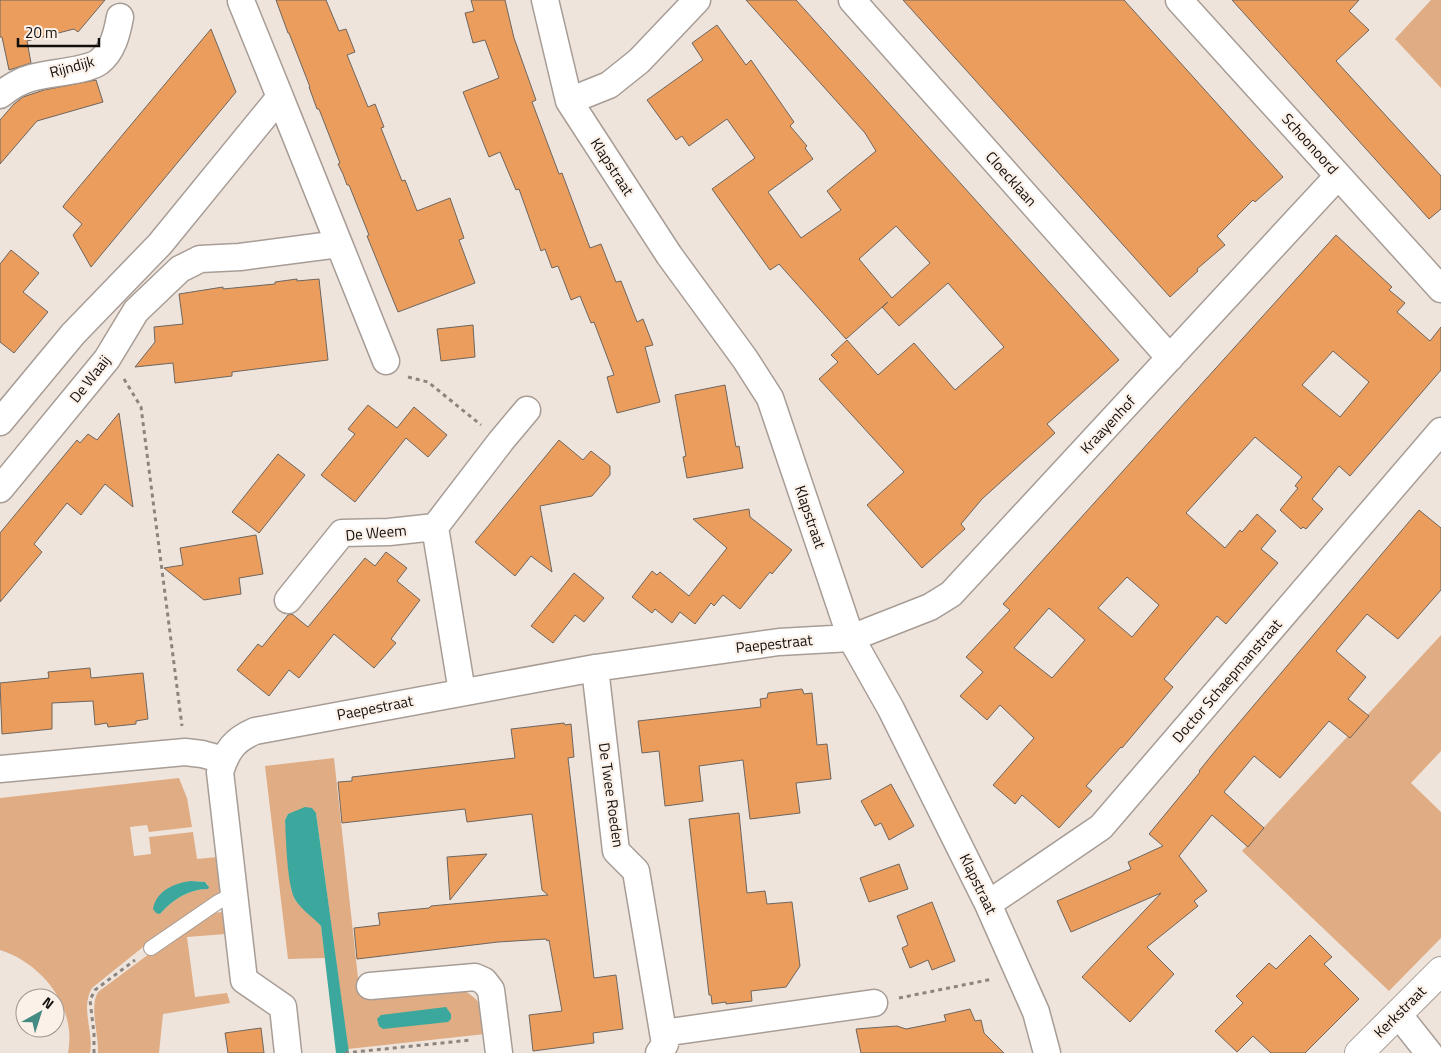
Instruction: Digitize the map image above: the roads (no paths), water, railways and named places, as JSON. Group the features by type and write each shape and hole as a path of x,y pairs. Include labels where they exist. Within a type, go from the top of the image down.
{"street":[{"name":"Klapstraat","path":"545,0 569,101 668,255 745,359 770,398 851,638 890,709 988,904 1036,1012 1047,1053"},
{"path":"569,101 608,84 639,62 696,0"},
{"name":"Cloecklaan","path":"852,0 1170,358"},
{"name":"Schoonoord","path":"1179,0 1441,289"},
{"path":"241,1 386,361"},
{"name":"Rijndijk","path":"0,95 11,86 29,78 98,63 109,51 117,35 120,17"},
{"path":"0,422 73,334 160,244 280,97"},
{"name":"Kraayenhof","path":"851,638 930,606 951,594 1338,176"},
{"path":"160,244 180,269"},
{"name":"De Waaij","path":"0,489 110,355 136,311 180,269 200,259 240,257 339,244"},
{"path":"462,692 435,527 527,410"},
{"name":"Doctor Schaepmanstraat","path":"988,904 1101,827 1441,430"},
{"name":"De Weem","path":"288,600 342,533 389,532 435,527"},
{"name":"Paepestraat","path":"288,1053 283,1007 244,980 220,772 230,747 243,736 255,731 595,668 779,642 851,638"},
{"name":"De Twee Roeden","path":"595,668 616,850 636,871 661,1043 874,1003"},
{"path":"0,770 185,752 224,760"},
{"name":"Kerkstraat","path":"1359,1053 1441,971"},
{"path":"370,986 475,977 484,981 491,990 498,1045"},
{"path":"1398,1014 1429,1053"}],"lane":[{"path":"151,948 218,902 234,894"}],"water":[{"path":"305,807 312,808 316,813 349,1053 336,1053 321,926 296,901 291,886 285,820 288,814"},
{"path":"191,881 205,882 209,887 208,889 194,891 181,896 160,914 156,913 153,909 158,897 162,893 172,886"},
{"path":"446,1007 451,1014 451,1019 448,1022 383,1029 379,1026 377,1019 381,1015"}]}
